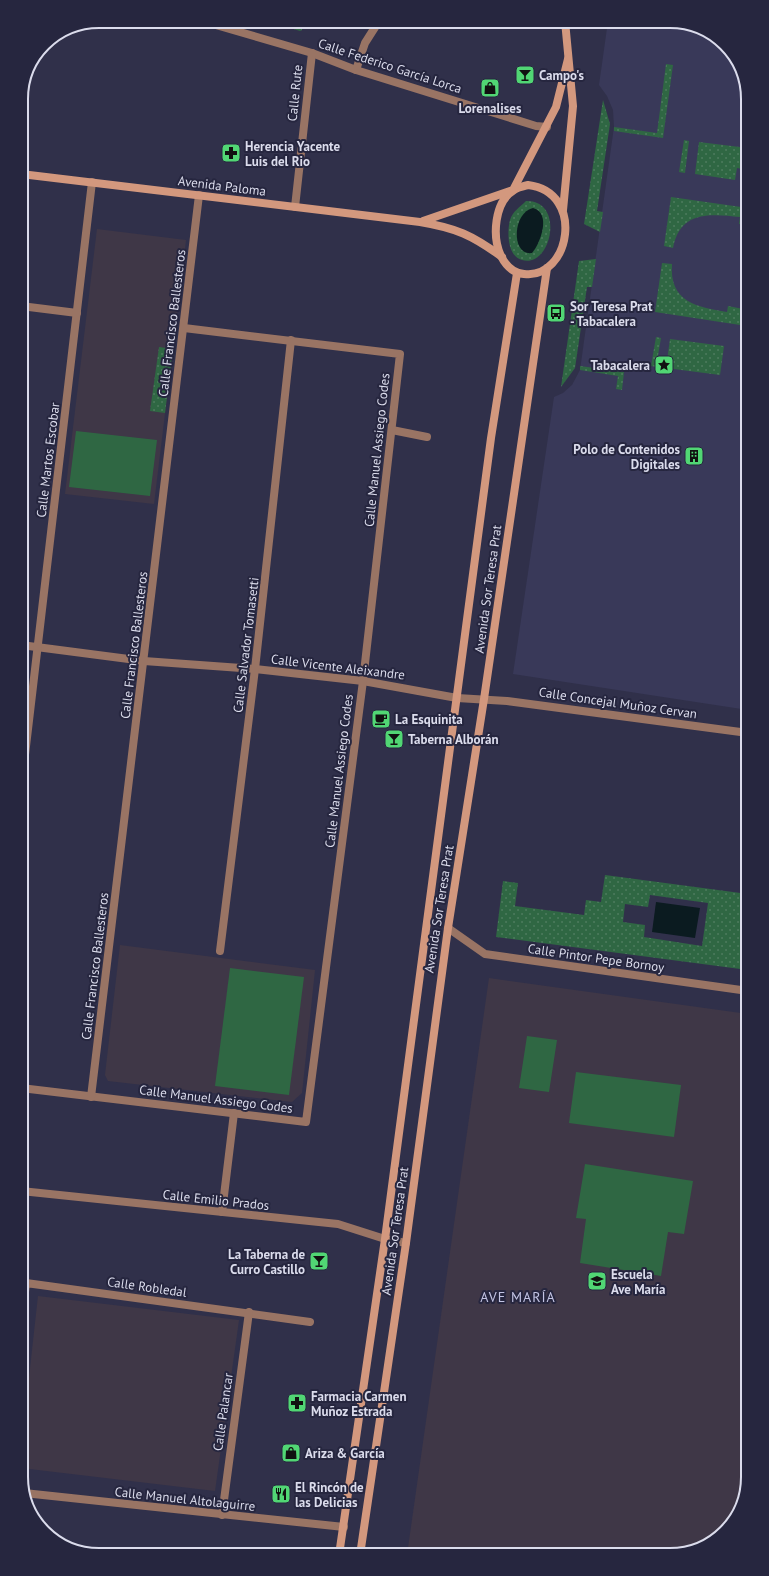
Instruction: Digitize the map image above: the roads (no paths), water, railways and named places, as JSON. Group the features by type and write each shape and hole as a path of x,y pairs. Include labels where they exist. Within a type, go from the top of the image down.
{"main road":[{"path":"566,28 573,106 563,210 566,227 556,260 547,268 533,275 517,273 509,267 502,257 494,232 502,204 513,190 548,127 556,107 568,59"},
{"name":"Avenida Paloma","path":"28,175 420,222 449,227 471,236 502,257"},
{"path":"513,190 528,184 540,186 558,200 563,210"},
{"name":"Avenida Paloma","path":"420,222 513,190"},
{"name":"Avenida Sor Teresa Prat","path":"361,1548 406,1243 448,928 484,699 547,268"},
{"name":"Avenida Sor Teresa Prat","path":"340,1548 385,1239 491,438 517,273"}],"street":[{"name":"Calle Federico García Lorca","path":"227,28 536,126 548,127"},
{"path":"356,70 366,43 375,28"},
{"name":"Calle Rute","path":"295,207 312,54"},
{"name":"Calle Martos Escobar","path":"28,733 92,182"},
{"name":"Calle Francisco Ballesteros","path":"91,1097 199,195"},
{"path":"28,307 77,313"},
{"name":"Calle Manuel Assiego Codes","path":"28,1089 306,1122 363,681 400,354 184,328"},
{"name":"Calle Salvador Tomasetti","path":"220,951 255,669 291,340"},
{"path":"392,430 427,437"},
{"name":"Calle Vicente Aleixandre","path":"28,645 144,661 255,669 363,681 457,698 484,699"},
{"name":"Calle Concejal Muñoz Cervan","path":"484,699 741,732"},
{"name":"Calle Pintor Pepe Bornoy","path":"448,928 485,954 741,990"},
{"path":"222,1212 234,1113"},
{"name":"Calle Emilio Prados","path":"28,1192 338,1224 385,1239 406,1243"},
{"name":"Calle Robledal","path":"28,1283 249,1312 310,1322"},
{"name":"Calle Palancar","path":"222,1515 249,1312"},
{"name":"Calle Manuel Altolaguirre","path":"30,1494 344,1527"}],"place":[{"name":"Campo's","path":"525,75"},
{"name":"Lorenalises","path":"490,88"},
{"name":"Herencia Yacente Luis del Rio","path":"231,153"},
{"name":"Sor Teresa Prat - Tabacalera","path":"556,313"},
{"name":"Tabacalera","path":"664,365"},
{"name":"Polo de Contenidos Digitales","path":"694,456"},
{"name":"La Esquinita","path":"381,719"},
{"name":"Taberna Alborán","path":"394,739"},
{"name":"La Taberna de Curro Castillo","path":"319,1261"},
{"name":"Escuela Ave María","path":"597,1281"},
{"name":"Farmacia Carmen Muñoz Estrada","path":"297,1403"},
{"name":"Ariza & García","path":"291,1453"},
{"name":"El Rincón de las Delicias","path":"281,1494"}],"district":[{"name":"AVE MARÍA","path":"518,1297"}]}
